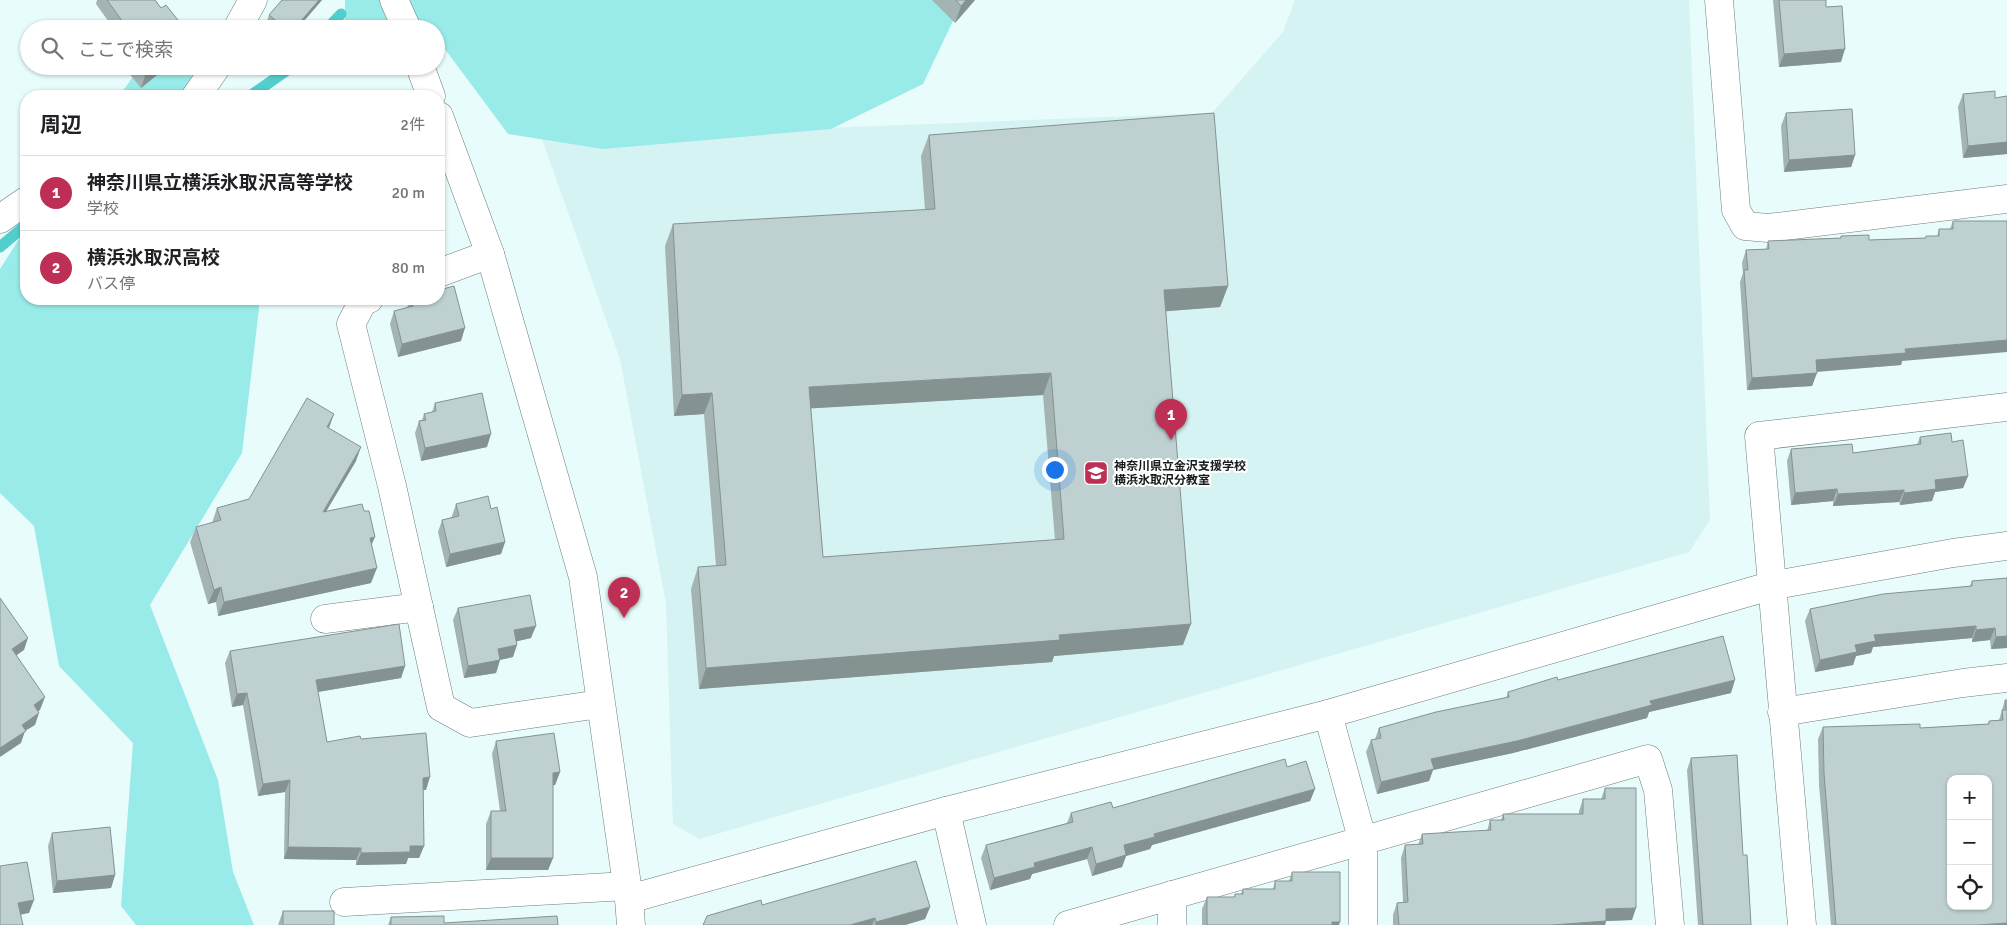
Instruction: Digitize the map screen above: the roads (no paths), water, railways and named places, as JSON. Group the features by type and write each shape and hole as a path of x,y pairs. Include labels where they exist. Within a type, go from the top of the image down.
{"street":[{"path":"242,20 252,0"},
{"path":"394,0 403,20"},
{"path":"1719,0 1736,210 1745,226 1768,228 2007,199"},
{"path":"200,90 211,75"},
{"path":"423,75 429,90"},
{"path":"445,146 490,254 583,577 629,903"},
{"path":"0,219 20,205"},
{"path":"445,271 490,254"},
{"path":"361,305 351,324 392,486 441,707 470,723 600,704"},
{"path":"1802,925 1770,586 1759,436 2007,407"},
{"path":"344,902 629,903 946,811 1328,714 1770,586 1954,553 2007,546"},
{"path":"326,619 419,607"},
{"path":"1782,712 1963,683 2007,678"},
{"path":"1328,714 1363,842 1363,925"},
{"path":"1068,925 1648,759 1658,790 1670,925"},
{"path":"946,811 972,925"},
{"path":"1172,895 1172,925"}],"waterway":[{"path":"335,20 341,14"},
{"path":"259,90 280,75"},
{"path":"0,247 20,230"}],"place":[{"name":"神奈川県立横浜氷取沢高等学校","path":"1171,440"},
{"name":"神奈川県立金沢支援学校 横浜氷取沢分教室","path":"1096,473"},
{"name":"横浜氷取沢高校","path":"624,618"}]}
